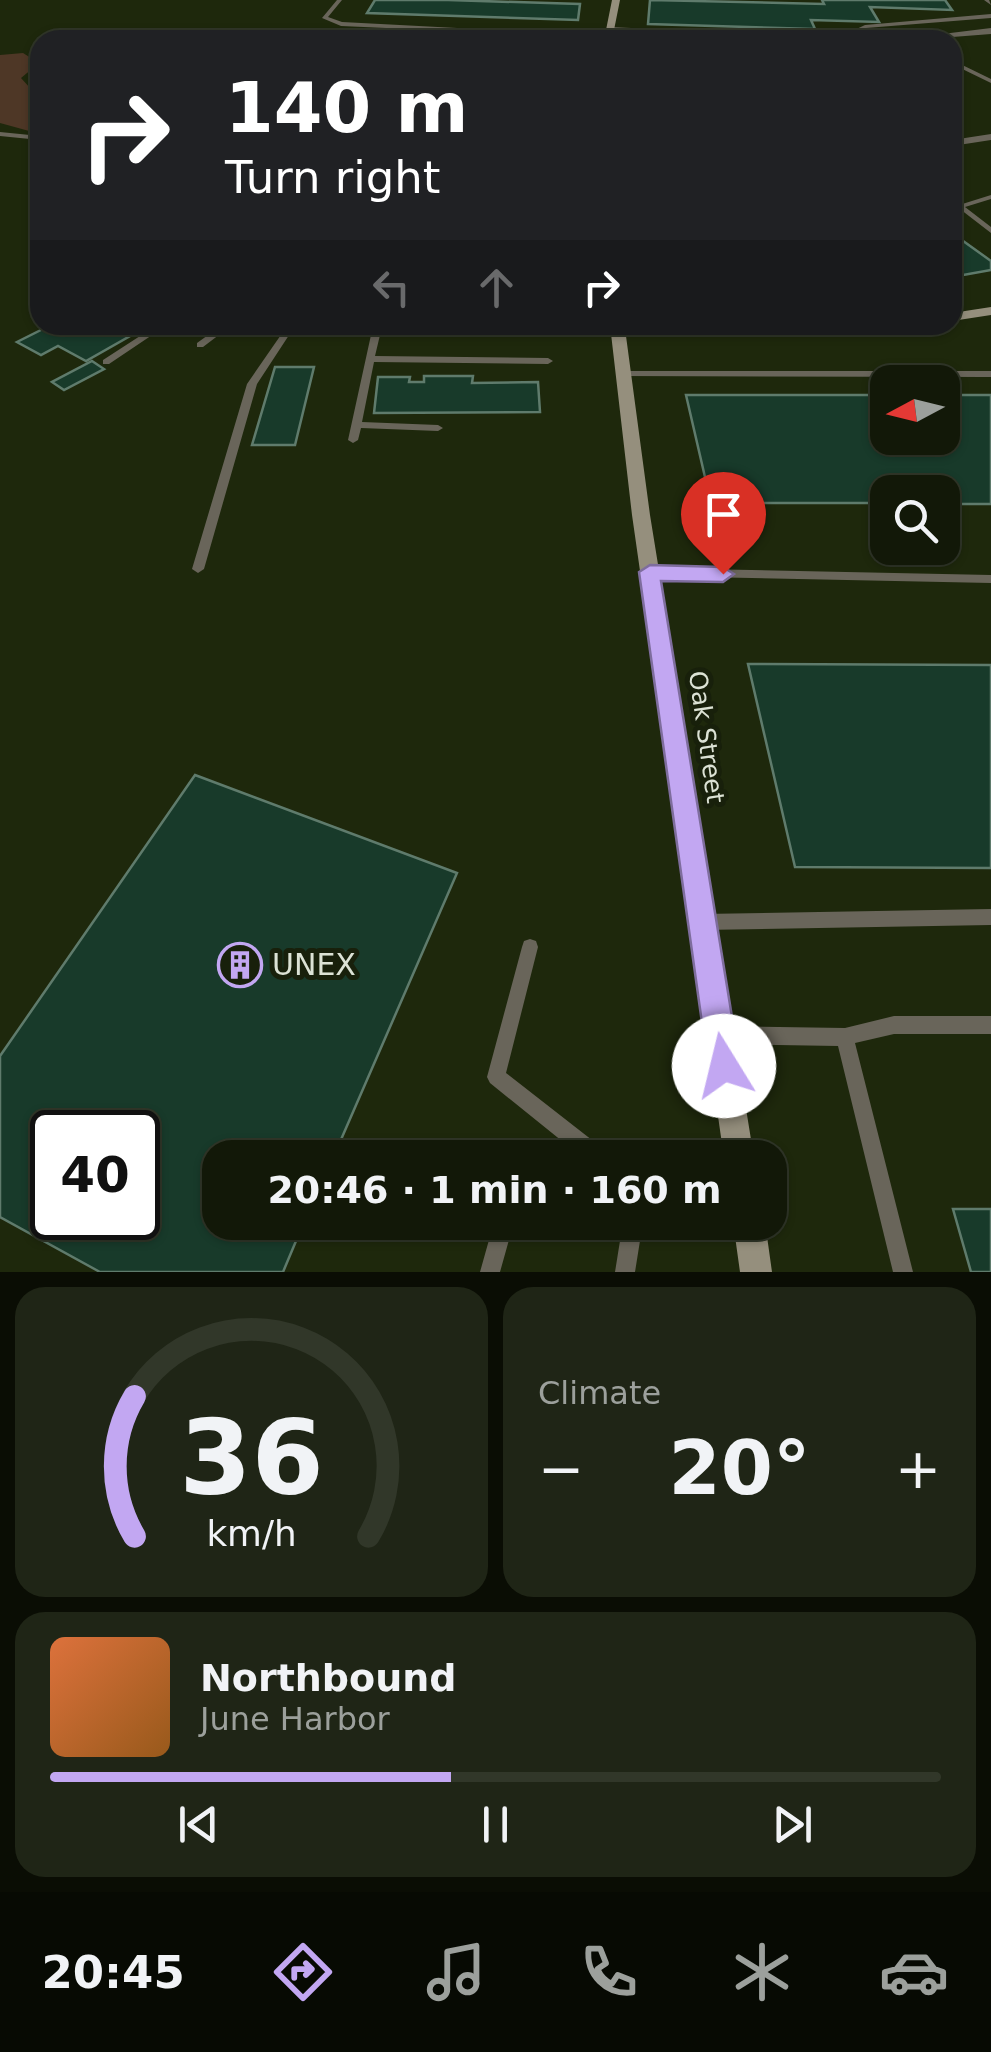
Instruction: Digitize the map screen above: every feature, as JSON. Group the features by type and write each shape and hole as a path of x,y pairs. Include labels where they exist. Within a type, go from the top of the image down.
{"street":[{"path":"610,30 616,1"},
{"path":"962,34 991,31"},
{"path":"962,141 991,137"},
{"path":"962,316 991,310"},
{"name":"Oak Street","path":"619,335 735,1140"},
{"path":"752,1240 756,1272"}],"lane":[{"path":"340,0 325,18 341,24 487,30"},
{"path":"570,0 616,1"},
{"path":"791,0 806,0"},
{"path":"853,30 991,16"},
{"path":"935,22 953,30"},
{"path":"962,67 991,81"},
{"path":"0,134 30,137"},
{"path":"962,205 991,196"},
{"path":"962,208 991,230"},
{"path":"106,362 147,335"},
{"path":"200,344 213,335"},
{"path":"198,569 252,384 285,335"},
{"path":"354,440 375,335"},
{"path":"437,359 442,335"},
{"path":"370,358 548,360"},
{"path":"623,374 991,374"},
{"path":"356,425 438,428"},
{"path":"650,572 991,579"},
{"path":"702,922 991,917"},
{"path":"530,947 496,1077 576,1140"},
{"path":"719,1035 845,1038 894,1025 991,1025"},
{"path":"845,1038 903,1272"},
{"path":"490,1272 499,1240"},
{"path":"625,1272 629,1240"}],"shaded area":[{"path":"0,0 991,0 991,1272 0,1272"},
{"path":"23,53 30,57 30,70 21,78 30,88 30,131 0,123 0,55"}],"building":[{"path":"375,0 580,4 578,20 367,13"},
{"path":"650,0 824,4 822,0 945,0 952,10 870,7 879,22 811,20 815,29 648,24"},
{"path":"962,240 991,261 991,270 962,275"},
{"path":"31,335 132,335 86,361 58,346 41,355 17,342"},
{"path":"92,361 104,369 64,390 52,382"},
{"path":"275,367 314,367 295,445 252,445"},
{"path":"424,376 473,376 472,383 538,382 540,412 374,413 378,377 410,377 409,382 424,382"},
{"path":"686,395 870,395 870,455 960,455 960,395 991,395 991,504 960,504 960,475 870,475 870,503 711,503"},
{"path":"748,664 991,665 991,868 795,867"},
{"name":"UNEX","path":"195,775 457,873 341,1140 202,1140 202,1240 296,1240 283,1272 100,1272 42,1240 160,1240 160,1110 30,1110 30,1234 0,1217 0,1056"},
{"path":"953,1209 991,1209 991,1272 971,1272"}],"place":[{"name":"UNEX","path":"240,965"}],"route":[{"path":"723,574 650,572 724,1066"}]}
